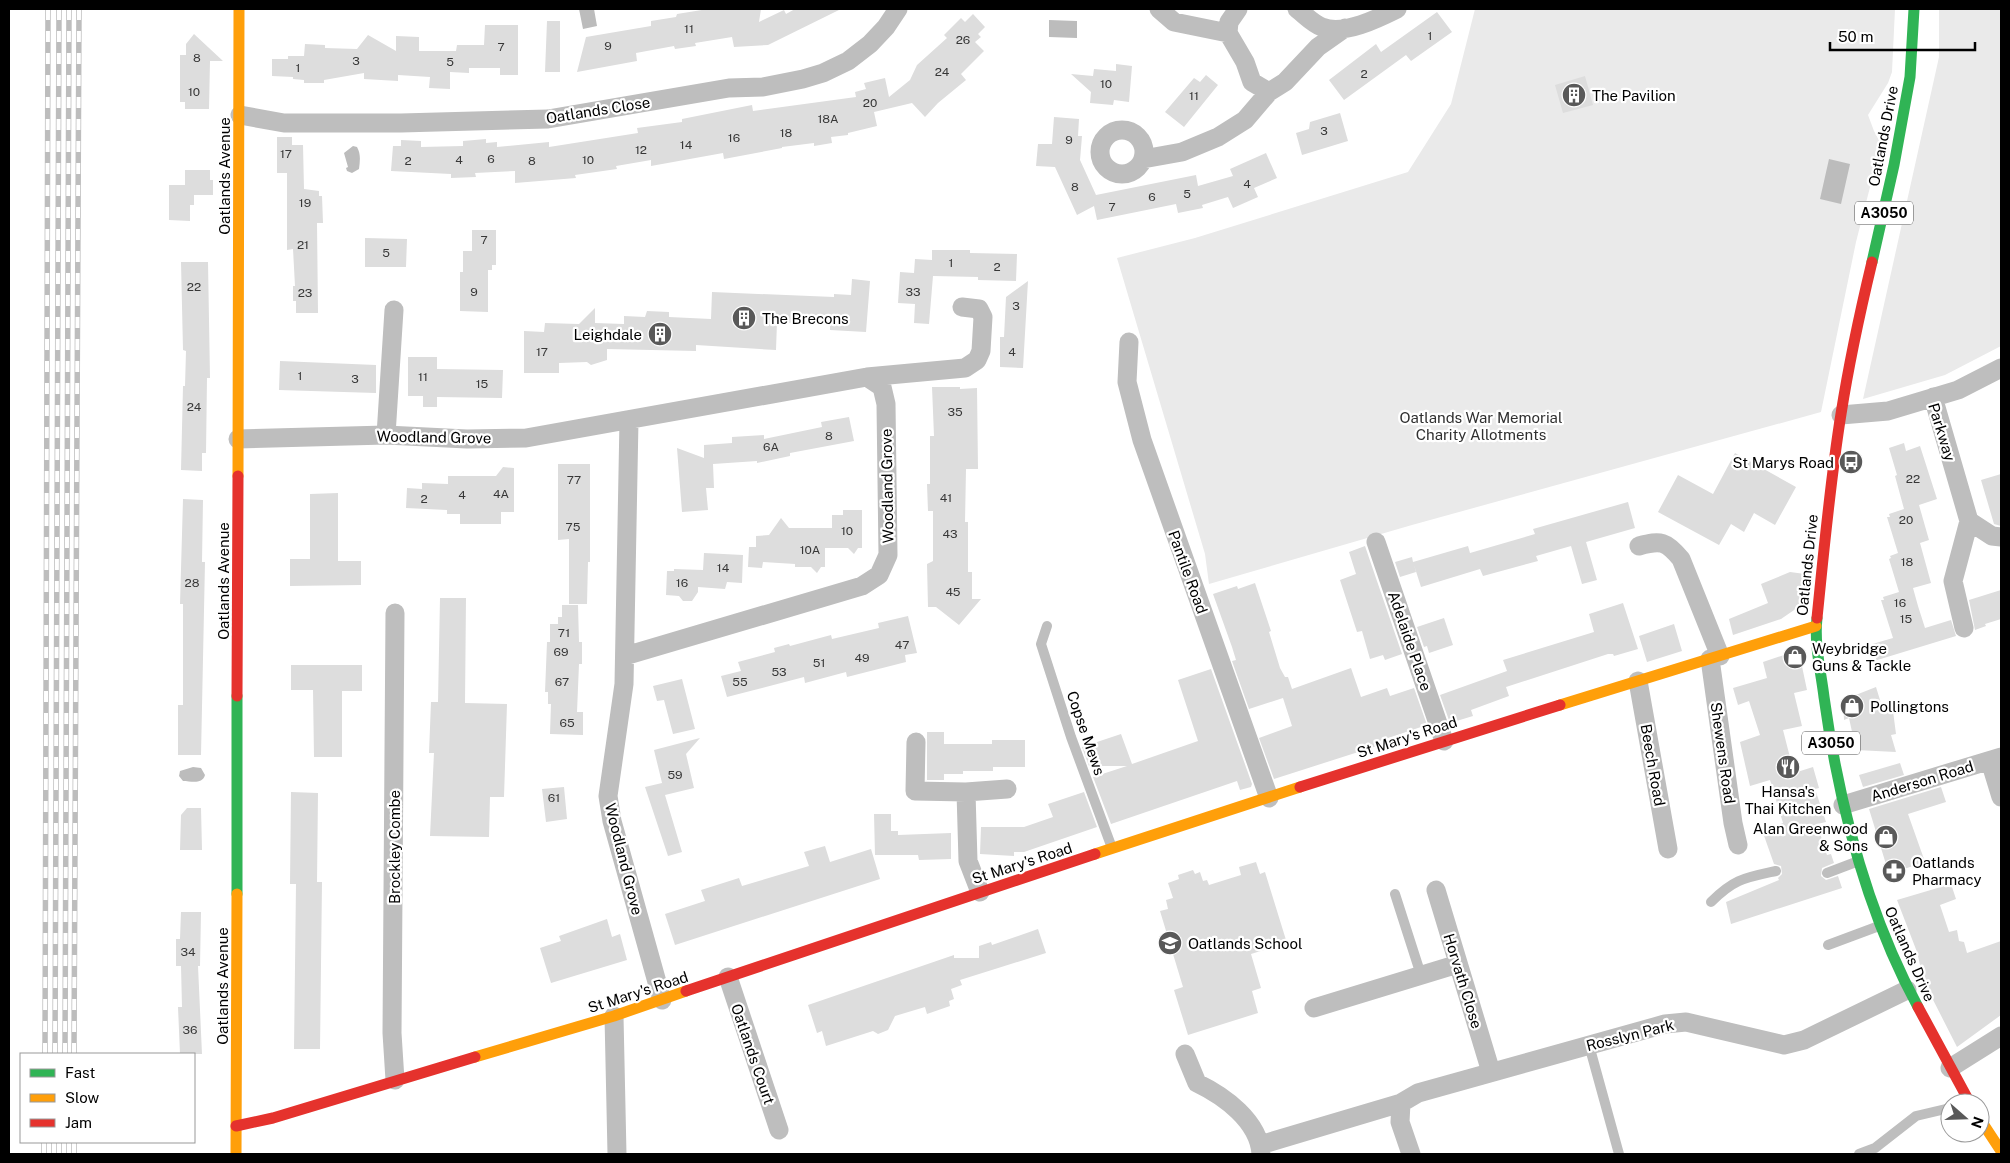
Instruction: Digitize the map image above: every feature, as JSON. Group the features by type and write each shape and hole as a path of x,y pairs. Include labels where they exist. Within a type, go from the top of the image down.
{"street":[{"name":"Oatlands Avenue","path":"236,1154 239,9"},
{"name":"Oatlands Close","path":"240,115 284,123 401,123 548,119 729,88 764,87 802,80 824,73 848,61 881,33 898,9"},
{"path":"1159,9 1174,22 1228,33"},
{"path":"1238,9 1229,22 1228,33 1245,62 1252,82 1269,92"},
{"path":"1297,9 1323,28 1331,30 1376,20 1397,9"},
{"name":"Oatlands Drive","path":"1914,9 1910,77 1896,156 1854,340 1841,415 1830,492 1816,626 1832,756 1857,862 1880,926 1907,990 1964,1093"},
{"path":"1143,159 1182,152 1218,137 1245,120 1269,92 1285,82 1318,47 1345,28"},
{"path":"867,377 965,368 977,360 981,351 983,317 979,309 962,307"},
{"path":"386,435 394,310"},
{"name":"Pantile Road","path":"1129,342 1127,382 1142,440 1269,798"},
{"path":"1933,397 1958,390 2001,368"},
{"name":"Woodland Grove","path":"238,439 386,435 467,439 526,438 867,377 882,387 886,404 888,555 879,575 862,586 625,656"},
{"name":"Parkway","path":"1841,415 1888,411 1933,397 1969,521"},
{"name":"Woodland Grove","path":"629,420 625,656 622,703 608,796 612,821 662,1000"},
{"path":"1964,628 1953,581 1969,521 1992,536 2001,536"},
{"name":"Shewens Road","path":"1639,546 1658,541 1671,547 1681,559 1715,658 1733,823 1738,845"},
{"name":"Adelaide Place","path":"1376,542 1444,741"},
{"name":"Brockley Combe","path":"395,613 392,1033 395,1080"},
{"name":"St Mary's Road","path":"236,1126 273,1118 614,1016 1112,848 1444,741 1816,626"},
{"name":"Beech Road","path":"1638,681 1668,849"},
{"path":"916,742 915,791 966,792 1007,789"},
{"path":"1996,759 2001,797"},
{"name":"Anderson Road","path":"1843,805 1996,759"},
{"path":"966,792 968,861 980,892"},
{"name":"Horvath Close","path":"1436,890 1491,1072"},
{"path":"1314,1008 1458,964"},
{"name":"Oatlands Court","path":"728,978 779,1130"},
{"name":"Rosslyn Park","path":"1260,1150 1401,1102 1418,1093 1664,1024 1686,1022 1784,1045 1804,1040 1907,990"},
{"path":"614,1016 618,1154"},
{"path":"1950,1068 2001,1036"},
{"path":"1185,1054 1197,1083 1214,1091 1235,1108 1250,1126 1260,1150"},
{"path":"1401,1102 1400,1122 1411,1154"},
{"path":"1990,1134 2001,1151"}],"lane":[{"name":"Copse Mews","path":"1047,626 1041,644 1071,738 1112,848"},
{"path":"1827,873 1857,862"},
{"path":"1711,902 1726,887 1745,877 1776,871"},
{"path":"1395,894 1420,975"},
{"path":"1828,945 1880,926"},
{"path":"1588,1045 1619,1154"},
{"path":"1859,1154 1875,1148 1916,1116 1940,1110"}],"green space":[{"name":"Oatlands War Memorial Charity Allotments","path":"1475,9 1895,9 1892,72 1888,83 1868,115 1881,144 1856,242 1821,412 1412,525 1209,584 1205,554 1117,258 1195,238 1408,172 1451,104"},
{"path":"1939,9 2001,9 2001,346 1945,375 1863,399 1939,57"}],"shaded area":[{"path":"579,9 594,9 597,26 583,29"},
{"path":"1049,20 1077,21 1077,38 1049,37"},
{"path":"353,146 357,147 360,160 359,169 352,173 347,171 346,168 348,167 344,153"},
{"path":"1829,159 1850,164 1841,204 1820,199"},
{"path":"193,767 201,768 205,775 204,778 196,782 183,781 179,776 180,771"}],"building":[{"path":"708,9 761,9 759,22 784,10 786,14 795,9 841,9 768,45 734,47 732,37 695,43 696,46 675,49 674,46 636,53 637,61 577,72 586,37 651,26 651,21"},
{"path":"1437,12 1452,32 1411,61 1406,55 1344,100 1329,80 1376,44 1381,52"},
{"path":"973,14 985,27 978,34 981,37 975,42 984,51 961,74 966,80 938,103 925,117 912,103 874,112 877,126 848,133 848,135 831,137 832,143 814,146 814,143 782,147 724,159 723,153 651,166 651,160 616,166 617,169 575,175 576,178 515,183 515,171 475,173 476,177 451,178 451,174 391,171 393,146 401,146 401,140 421,141 421,147 463,146 463,141 486,139 486,143 497,142 497,147 549,142 549,147 638,133 637,128 682,122 682,119 752,105 753,111 856,97 855,92 866,89 864,83 885,78 889,97 910,80 917,65 947,38 944,35 961,18 965,22"},
{"path":"547,21 560,21 560,72 545,72"},
{"path":"485,25 518,25 518,75 500,75 500,68 469,68 469,73 450,72 450,89 429,88 430,77 398,75 398,81 364,79 364,73 324,80 324,83 304,83 304,80 293,79 293,77 272,76 272,59 304,56 305,44 325,45 325,48 357,49 368,35 396,51 396,36 419,37 419,51 456,51 457,45 484,45"},
{"path":"194,34 223,61 210,61 209,109 185,109 185,102 180,102 180,55 186,55 186,44"},
{"path":"1116,64 1132,66 1129,102 1114,100 1113,105 1090,103 1091,92 1071,74 1093,76 1094,69 1116,71"},
{"path":"1206,75 1218,85 1184,127 1165,112 1194,78 1200,82"},
{"name":"The Pavilion","path":"1585,76 1593,105 1563,113 1555,85"},
{"path":"1340,113 1348,141 1302,155 1296,133 1309,129 1310,122"},
{"path":"1054,117 1079,119 1078,136 1082,136 1080,160 1096,195 1196,175 1198,186 1233,176 1230,169 1266,153 1277,178 1254,188 1258,197 1233,208 1228,197 1202,205 1203,208 1178,213 1176,204 1097,220 1094,206 1077,215 1055,167 1036,166 1038,144 1052,144"},
{"path":"277,137 292,137 292,145 303,145 304,189 319,191 319,196 322,196 323,223 317,223 318,313 296,313 296,301 293,301 293,286 295,286 293,249 287,250 287,173 277,173"},
{"path":"185,170 210,170 210,180 213,180 213,195 194,195 194,205 190,205 190,221 169,220 169,185 185,185"},
{"path":"472,230 496,230 496,265 492,265 492,270 488,270 488,312 460,311 460,272 463,272 463,251 472,251"},
{"path":"365,238 407,239 406,267 365,267"},
{"path":"932,250 970,250 970,253 1017,254 1016,281 978,280 978,277 933,276 929,324 914,323 915,304 898,303 900,272 914,273 915,259 932,260"},
{"path":"181,262 208,262 210,378 207,378 206,453 202,453 202,471 181,470 183,386 185,386 186,351 183,350"},
{"path":"852,279 870,281 866,332 830,330 830,325 777,322 776,350 696,345 696,351 607,349 607,360 591,365 587,362 559,363 559,373 524,373 524,331 544,332 545,323 579,324 595,308 595,323 624,324 624,316 645,317 647,311 669,312 669,317 711,319 712,292 834,297 834,294 851,295"},
{"path":"1028,281 1023,368 1000,367 1000,337 1004,337 1006,297"},
{"path":"408,357 437,357 437,369 503,370 502,398 437,397 437,407 423,407 423,396 408,396"},
{"path":"280,361 376,365 376,393 279,390"},
{"path":"932,387 977,388 978,469 966,469 965,522 968,522 968,572 972,572 972,599 981,599 959,625 936,607 928,607 927,564 933,561 933,511 928,511 927,484 930,484 930,436 934,436"},
{"path":"849,417 854,441 790,453 790,456 757,463 757,461 713,464 714,488 706,488 708,510 682,512 677,448 704,458 704,445 732,443 732,437 764,435 764,439 822,427 821,422"},
{"path":"1904,443 1906,451 1920,446 1937,499 1919,505 1929,540 1920,543 1931,583 1913,588 1925,628 1951,620 1956,636 1874,661 1869,645 1893,638 1881,600 1884,600 1883,597 1899,592 1889,559 1891,558 1890,556 1898,553 1887,517 1890,517 1889,514 1904,509 1889,448"},
{"path":"1735,453 1796,487 1775,525 1754,513 1744,532 1731,524 1719,545 1658,512 1678,475 1713,494"},
{"path":"558,464 590,464 590,562 588,562 587,604 569,604 569,539 558,540"},
{"path":"503,467 514,468 514,512 501,512 501,524 460,524 460,514 447,514 447,510 406,508 407,488 422,489 422,483 448,484 448,476 496,476"},
{"path":"2001,474 2001,526 1994,524 1981,480"},
{"path":"338,493 338,561 361,561 361,585 290,586 290,559 310,559 310,494"},
{"path":"183,499 203,500 202,562 205,562 201,755 178,755 178,705 183,705 183,604 180,604"},
{"path":"1628,502 1635,528 1586,542 1597,580 1582,584 1571,546 1536,556 1538,561 1483,576 1480,569 1421,587 1414,565 1416,572 1400,577 1395,562 1412,557 1413,562 1468,546 1470,553 1535,534 1533,529"},
{"path":"843,510 862,510 862,548 858,548 854,554 848,548 825,548 825,567 821,567 817,573 811,567 795,567 795,564 763,562 762,568 748,567 749,547 756,547 756,536 769,535 781,518 789,528 832,528 832,515 843,515"},
{"path":"1365,546 1402,654 1385,660 1383,655 1370,659 1362,631 1357,632 1340,580 1356,574 1349,552"},
{"path":"704,553 743,555 742,583 727,582 725,589 698,587 698,592 692,601 683,601 679,596 666,595 667,571 674,571 674,569 703,570"},
{"path":"1790,572 1805,574 1803,601 1800,606 1781,619 1733,635 1729,619 1768,603 1761,584"},
{"path":"1255,583 1271,631 1269,632 1280,668 1285,677 1288,677 1292,689 1351,668 1361,697 1387,688 1390,696 1414,688 1427,725 1376,742 1377,746 1274,779 1259,738 1292,726 1283,698 1249,709 1232,661 1236,660 1232,647 1213,594 1237,586 1238,589"},
{"path":"2001,590 2001,619 1985,624 1986,626 1975,630 1969,600"},
{"path":"440,598 466,598 465,703 507,704 504,797 490,797 489,837 430,836 434,753 429,753 431,702 438,702"},
{"path":"1623,603 1638,649 1614,656 1613,654 1608,654 1506,687 1509,696 1471,710 1473,716 1450,723 1440,695 1507,671 1503,660 1594,632 1589,614"},
{"path":"562,605 578,605 579,642 582,642 582,664 579,664 577,712 583,712 583,735 550,734 551,704 548,704 548,692 545,692 547,642 550,642 550,624 558,624 558,617 562,617"},
{"path":"908,616 917,653 905,655 906,662 847,677 846,672 805,683 804,677 727,697 721,676 741,671 738,662 775,652 774,648 789,644 790,646 831,635 832,639 879,628 878,623"},
{"path":"1444,618 1453,645 1429,653 1427,646 1424,647 1417,627"},
{"path":"1674,624 1682,651 1647,662 1639,636"},
{"path":"1793,652 1800,657 1807,690 1794,693 1802,726 1783,730 1794,773 1813,767 1819,788 1815,789 1826,822 1817,824 1827,855 1831,854 1834,863 1822,868 1821,876 1826,880 1838,876 1842,888 1731,924 1726,902 1779,880 1778,878 1782,874 1781,866 1774,864 1762,830 1783,823 1770,780 1750,786 1740,742 1760,735 1749,701 1738,705 1733,688 1767,678 1763,662"},
{"path":"291,665 362,665 362,691 342,691 342,757 314,757 313,690 291,690"},
{"path":"1211,669 1252,784 1251,787 1240,790 1237,781 1111,824 1093,777 1127,766 1089,766 1082,747 1121,734 1132,764 1198,741 1178,680"},
{"path":"682,679 695,729 673,734 664,700 657,701 653,686"},
{"path":"1876,687 1884,713 1893,711 1896,734 1891,735 1896,752 1856,750 1849,718 1844,720 1843,700"},
{"path":"927,732 944,732 944,744 992,744 992,740 1025,740 1025,767 993,767 993,771 963,771 963,774 944,774 944,780 927,780"},
{"path":"700,738 686,754 694,788 665,795 682,852 668,856 645,787 662,783 664,791 654,750"},
{"path":"1900,763 1904,775 1863,787 1859,775"},
{"path":"564,787 567,819 546,822 542,789"},
{"path":"1941,787 1946,802 1908,814 1925,862 1889,874 1869,809"},
{"path":"291,792 318,793 317,882 322,882 320,1049 294,1049 296,884 290,884"},
{"path":"1084,792 1097,827 1024,852 1014,852 1014,856 980,854 981,827 1024,827 1053,817 1048,804"},
{"path":"187,808 201,808 202,850 180,850 181,815"},
{"path":"874,814 891,814 891,831 898,831 898,835 951,833 951,859 919,860 918,855 875,855"},
{"path":"825,846 830,862 871,849 880,879 675,945 665,914 705,901 701,890 739,878 742,886 809,866 804,852"},
{"path":"1256,862 1260,874 1265,872 1286,940 1263,947 1264,950 1251,954 1261,988 1252,991 1258,1013 1188,1035 1174,990 1183,987 1160,911 1168,909 1166,900 1173,898 1168,883 1179,879 1178,875 1193,870 1195,874 1200,872 1203,881 1207,880 1209,885 1241,875 1239,867"},
{"path":"1951,884 1956,899 1940,905 1949,932 1957,930 1959,941 1964,942 1967,953 2001,941 2001,1015 1957,1047 1924,982 1917,952 1897,900"},
{"path":"181,912 201,912 200,966 198,966 202,1054 180,1053 178,1007 182,1007 181,966 176,966 176,939 180,939"},
{"path":"607,919 612,937 620,934 627,960 551,983 540,948 561,941 559,936"},
{"path":"1038,929 1046,953 960,980 962,985 951,989 954,999 949,1001 950,1006 927,1014 925,1007 895,1016 888,1030 878,1034 873,1031 826,1046 822,1031 817,1033 808,1005 954,955 954,958 979,958 979,946 991,942 992,945"}],"railway":[{"path":"45,1053 48,9"},
{"path":"55,1053 59,9"},
{"path":"65,1053 69,9"},
{"path":"74,1053 79,9"},
{"path":"44,1143 44,1154"},
{"path":"54,1143 54,1154"},
{"path":"64,1143 64,1154"},
{"path":"74,1143 74,1154"}],"traffic: fast":[{"path":"1872,262 1894,165 1910,77 1914,9"},
{"path":"1817,618 1817,648 1830,737 1857,856 1883,933 1918,1007"},
{"path":"237,696 237,894"}],"traffic: slow":[{"path":"238,476 239,9"},
{"path":"1560,705 1816,626"},
{"path":"1095,854 1300,787"},
{"path":"236,1154 237,894"},
{"path":"475,1057 614,1016 686,991"},
{"path":"1990,1134 2001,1151"}],"traffic: jam":[{"path":"1817,618 1830,490 1841,414 1872,262"},
{"path":"237,696 238,476"},
{"path":"1300,787 1560,705"},
{"path":"686,991 1095,854"},
{"path":"1918,1007 1965,1093"},
{"path":"236,1126 273,1118 475,1057"}],"place":[{"name":"The Pavilion","path":"1574,95"},
{"name":"The Brecons","path":"744,318"},
{"name":"Leighdale","path":"660,334"},
{"name":"St Marys Road","path":"1851,462"},
{"name":"Weybridge Guns & Tackle","path":"1795,657"},
{"name":"Pollingtons","path":"1852,706"},
{"name":"Hansa's Thai Kitchen","path":"1788,767"},
{"name":"Alan Greenwood & Sons","path":"1886,837"},
{"name":"Oatlands Pharmacy","path":"1894,871"},
{"name":"Oatlands School","path":"1170,943"}]}
